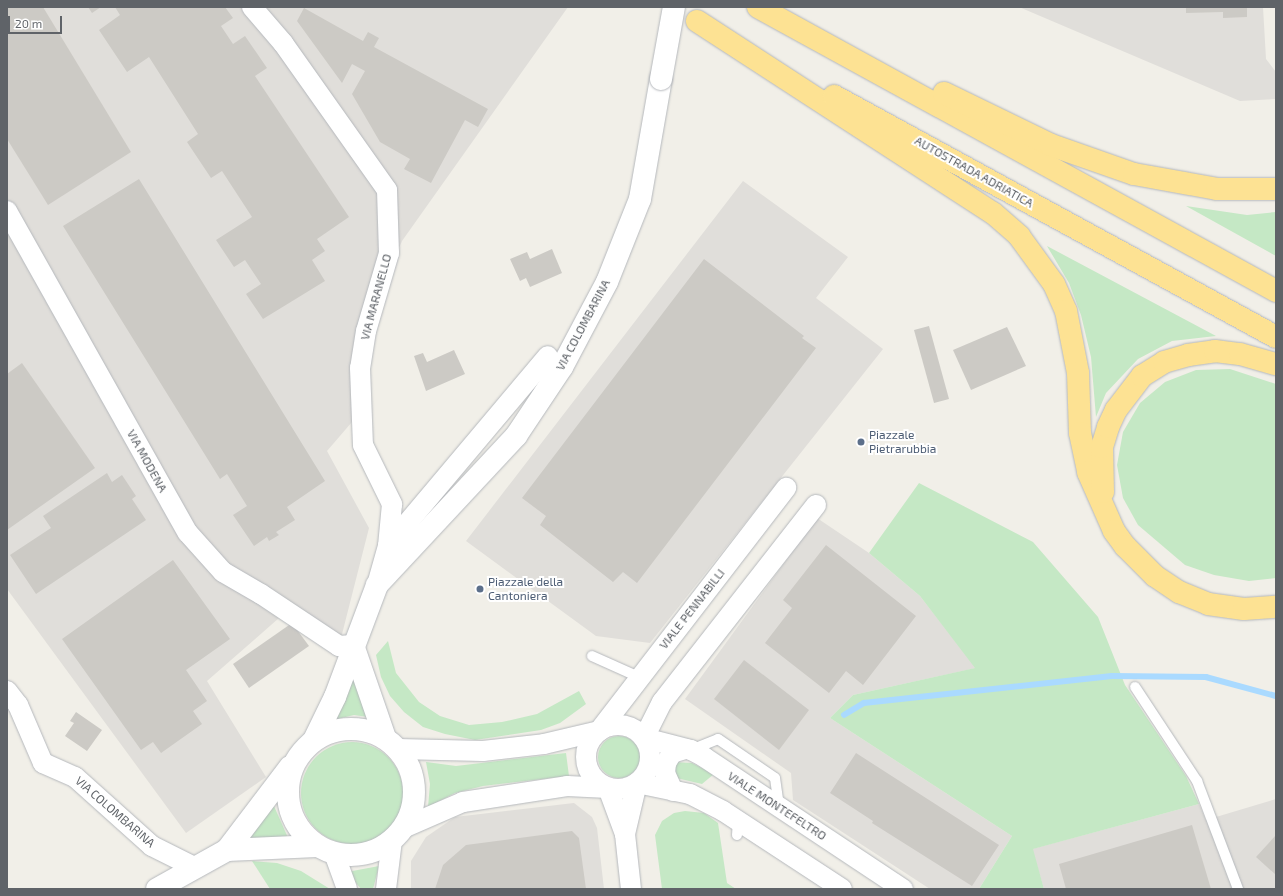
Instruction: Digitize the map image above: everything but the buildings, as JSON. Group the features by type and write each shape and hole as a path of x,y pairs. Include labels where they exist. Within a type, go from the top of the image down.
{"highway":[{"name":"AUTOSTRADA ADRIATICA","path":"673,7 1276,337"},
{"path":"758,7 1276,291"},
{"path":"764,7 1051,144 1094,161 1134,174 1173,183 1217,190 1276,189"},
{"path":"697,21 993,214 1019,236 1037,258 1054,284 1066,312 1078,373 1080,433 1086,464 1104,511 1114,531 1136,559 1155,576 1180,592 1208,604 1244,609 1276,606"},
{"path":"1104,511 1101,470 1102,447 1108,427 1116,410 1142,376 1164,362 1188,355 1215,351 1240,354 1276,364"}],"street":[{"name":"VIA MARANELLO","path":"252,7 283,43 387,190 389,253 366,331 360,368 363,445 392,504"},
{"name":"VIA COLOMBARINA","path":"377,585 516,436 562,367 607,282 640,199 673,7"},
{"name":"VIA MODENA","path":"7,211 188,533 223,572 262,594 339,646 353,645"},
{"name":"VIA COLOMBARINA","path":"388,546 548,356"},
{"name":"VIALE PENNABILLI","path":"599,731 639,677 786,488"},
{"name":"VIA COLOMBARINA","path":"314,740 335,697 353,645 377,585 388,546 392,504"},
{"path":"644,738 662,702 816,505"},
{"path":"353,645 392,744 409,767 414,788 412,809 397,834 386,889"},
{"name":"VIA COLOMBARINA","path":"7,691 18,705 43,764 75,777 152,846 194,868"},
{"path":"157,889 227,850 298,755 314,740 331,731 349,728 368,730 392,744 483,751 544,744 599,731 608,726 623,725 637,731 644,738 650,757 644,776 637,783 618,790 608,788 567,786 463,802 397,834 374,851 354,855 325,849 227,850"},
{"path":"599,731 587,747 587,767 599,783 608,788 625,834 631,889"},
{"name":"VIALE MONTEFELTRO","path":"644,738 688,750 779,807 903,889"},
{"path":"673,791 665,773 666,763 672,753 688,750"},
{"path":"298,755 290,774 287,794 290,807 302,832 325,849 347,889"},
{"path":"637,783 690,794 737,828 836,887"},
{"path":"625,834 637,783"}],"lane":[{"path":"592,656 639,677"},
{"path":"1135,687 1197,781 1238,889"}],"shaded area":[{"path":"7,7 568,7 402,241 366,321 358,415 327,451 369,528 339,646 279,618 207,681 266,777 186,833 7,589"},
{"path":"1019,7 1263,7 1266,59 1276,72 1276,99 1240,101"},
{"path":"743,181 848,257 816,298 883,349 650,643 596,636 466,541"},
{"path":"817,518 869,553 920,596 976,668 853,695 830,718 1012,836 979,889 930,889 793,800 791,773 685,699"},
{"path":"1276,799 1276,889 1044,889 1032,849 1199,804 1206,820"},
{"path":"574,803 592,817 597,828 604,889 411,889 411,861 426,837 455,817"}],"green space":[{"path":"1186,206 1247,215 1276,212 1276,256"},
{"path":"1047,246 1216,336 1172,341 1138,359 1106,393 1096,417 1091,357 1081,315 1069,283"},
{"path":"1230,369 1276,384 1276,578 1249,581 1214,575 1185,565 1138,525 1123,498 1117,465 1123,432 1140,403 1165,382 1196,370"},
{"path":"919,483 1033,542 1098,617 1125,685 1186,776 1199,804 1033,849 1044,889 979,889 1012,836 830,718 853,695 975,668 920,596 869,553"},
{"path":"388,641 396,673 419,702 440,716 469,725 502,722 537,714 579,691 586,704 560,723 541,730 475,740 445,734 423,727 404,712 390,696 381,677 376,655"},
{"path":"352,670 375,718 354,715 333,720"},
{"path":"615,736 623,736 631,739 637,745 640,757 637,769 631,775 623,778 615,778 607,775 601,769 598,761 598,753 601,745 607,739"},
{"path":"352,742 372,746 388,757 399,773 403,793 399,813 388,829 372,840 352,844 332,840 316,829 305,813 301,793 305,773 316,757 332,746"},
{"path":"566,753 569,776 483,786 455,793 428,807 430,784 426,762 456,766"},
{"path":"673,762 692,763 714,774 702,784 672,777"},
{"path":"274,806 289,840 246,838"},
{"path":"685,811 704,813 718,823 727,883 736,889 662,889 655,835 662,821 674,813"},
{"path":"252,861 277,863 301,871 330,889 270,889"},
{"path":"379,866 373,889 361,889 347,872"}],"waterway":[{"path":"844,715 864,703 1112,676 1206,677 1276,696"}],"place":[{"name":"Piazzale Pietrarubbia","path":"861,442"},
{"name":"Piazzale della Cantoniera","path":"480,589"}]}
